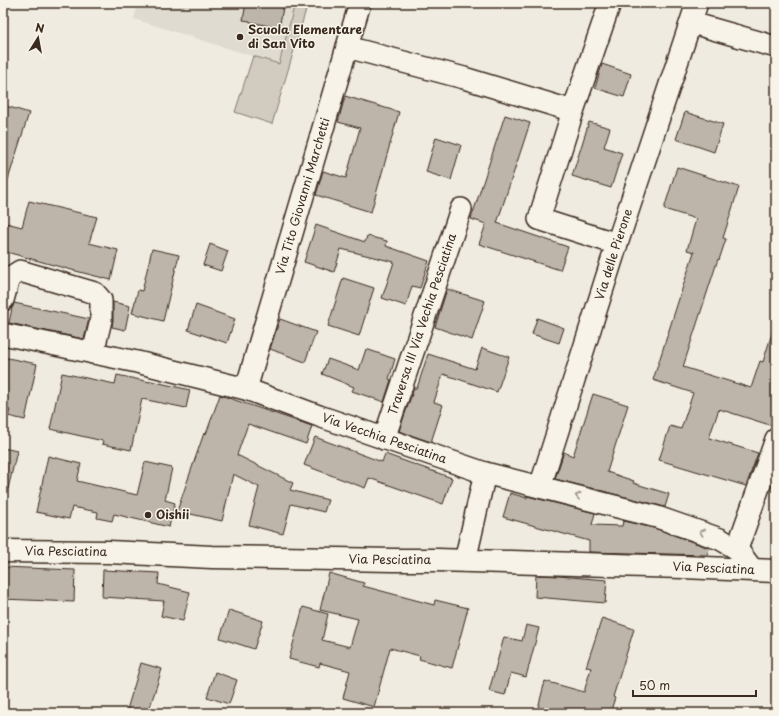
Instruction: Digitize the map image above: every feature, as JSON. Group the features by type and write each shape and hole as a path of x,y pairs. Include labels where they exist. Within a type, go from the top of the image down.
{"main road":[{"name":"Via Pesciatina","path":"3,551 109,552 212,557 437,560 776,571"}],"street":[{"name":"Via Tito Giovanni Marchetti","path":"246,389 360,3"},
{"path":"610,3 573,111 539,219 617,244"},
{"name":"Via delle Pierone","path":"540,487 617,244 692,23 697,3"},
{"path":"692,23 776,47"},
{"path":"347,47 464,78 573,111"},
{"name":"Traversa III Via Vechia Pesciatina","path":"384,439 461,209"},
{"path":"3,300 10,278 20,271 95,293 101,300 101,320 93,353"},
{"name":"Via Vecchia Pesciatina","path":"3,334 138,362 246,389 384,439 486,473 657,517 720,539 737,549 752,570"},
{"path":"737,549 776,439"},
{"path":"465,561 486,473"}],"shaded area":[{"name":"Scuola Elementare di San Vito","path":"138,3 295,3 278,64 134,19"},
{"path":"295,3 308,3 272,124 235,112 253,56 279,64"}],"building":[{"path":"246,3 284,3 279,28 243,20"},
{"path":"602,64 631,74 624,97 595,88"},
{"path":"345,96 399,112 371,212 316,195 323,171 346,178 360,128 338,122"},
{"path":"6,106 29,113 6,186 3,185 3,115"},
{"path":"685,112 723,124 714,152 676,139"},
{"path":"505,115 530,123 497,223 568,247 560,270 479,244 486,224 471,219"},
{"path":"589,122 610,128 604,147 622,153 611,188 572,176"},
{"path":"436,137 461,145 451,180 426,172"},
{"path":"677,167 739,187 723,238 726,239 719,260 718,259 683,367 751,388 760,361 763,362 773,330 776,330 776,427 719,409 709,438 758,453 746,486 659,460 670,426 681,429 693,393 653,380 694,252 687,250 696,219 664,209"},
{"path":"29,201 97,217 89,243 118,250 111,280 3,251 3,235 6,223 22,227"},
{"path":"316,225 365,242 367,236 387,241 386,246 429,261 420,288 412,286 406,306 382,298 394,262 341,249 334,272 304,262"},
{"path":"210,244 228,251 221,271 203,265"},
{"path":"152,249 179,255 163,321 132,313 138,290 142,291"},
{"path":"343,278 374,288 359,336 328,326"},
{"path":"447,289 485,301 472,340 435,327"},
{"path":"113,302 130,306 125,330 112,327"},
{"path":"14,303 89,319 84,339 9,323"},
{"path":"196,305 235,319 227,343 188,330"},
{"path":"537,318 564,328 559,343 532,334"},
{"path":"280,319 316,332 305,362 270,349"},
{"path":"482,348 509,357 497,392 443,374 434,402 443,405 431,442 399,431 414,388 417,388 428,354 475,369"},
{"path":"366,349 395,359 389,379 391,380 384,402 352,391 354,387 322,374 328,359 359,370"},
{"path":"3,357 37,364 25,420 8,416 10,410 3,408"},
{"path":"62,373 115,384 117,375 190,390 186,408 142,399 131,450 102,444 103,441 50,429"},
{"path":"593,394 628,405 607,472 634,481 633,483 669,494 665,507 555,479 564,452 573,456"},
{"path":"220,395 312,426 306,444 248,424 237,455 293,483 290,490 328,500 324,512 291,504 283,534 249,525 259,487 233,474 222,521 177,511 204,433 206,434"},
{"path":"315,437 382,462 385,454 452,478 443,504 369,478 365,488 304,465"},
{"path":"3,448 17,451 8,489 3,489"},
{"path":"48,456 81,464 77,481 137,495 145,462 172,468 165,500 175,503 169,527 114,514 112,521 97,518 98,512 72,507 69,519 36,512"},
{"path":"510,493 595,513 592,525 622,526 623,521 654,528 709,548 708,555 589,552 589,541 503,517"},
{"path":"3,567 75,570 74,602 3,599"},
{"path":"103,570 159,573 158,584 190,592 183,621 161,616 164,601 102,597"},
{"path":"329,573 364,583 363,586 434,605 435,600 468,608 452,668 419,659 420,656 390,648 374,707 343,698 350,671 320,663 319,667 289,659 303,607 328,614 322,640 350,647 358,619 320,610"},
{"path":"536,575 607,580 605,603 535,597"},
{"path":"229,610 263,621 254,649 220,638"},
{"path":"602,618 634,629 613,697 615,698 610,713 558,713 538,708 545,681 584,692 591,668 586,667"},
{"path":"526,625 539,628 526,677 511,673 505,695 489,691 504,637 522,641"},
{"path":"141,663 162,669 148,713 126,713"},
{"path":"215,672 237,680 229,704 207,697"}],"place":[{"name":"Scuola Elementare di San Vito","path":"240,37"},
{"name":"Oishii","path":"148,515"}]}
